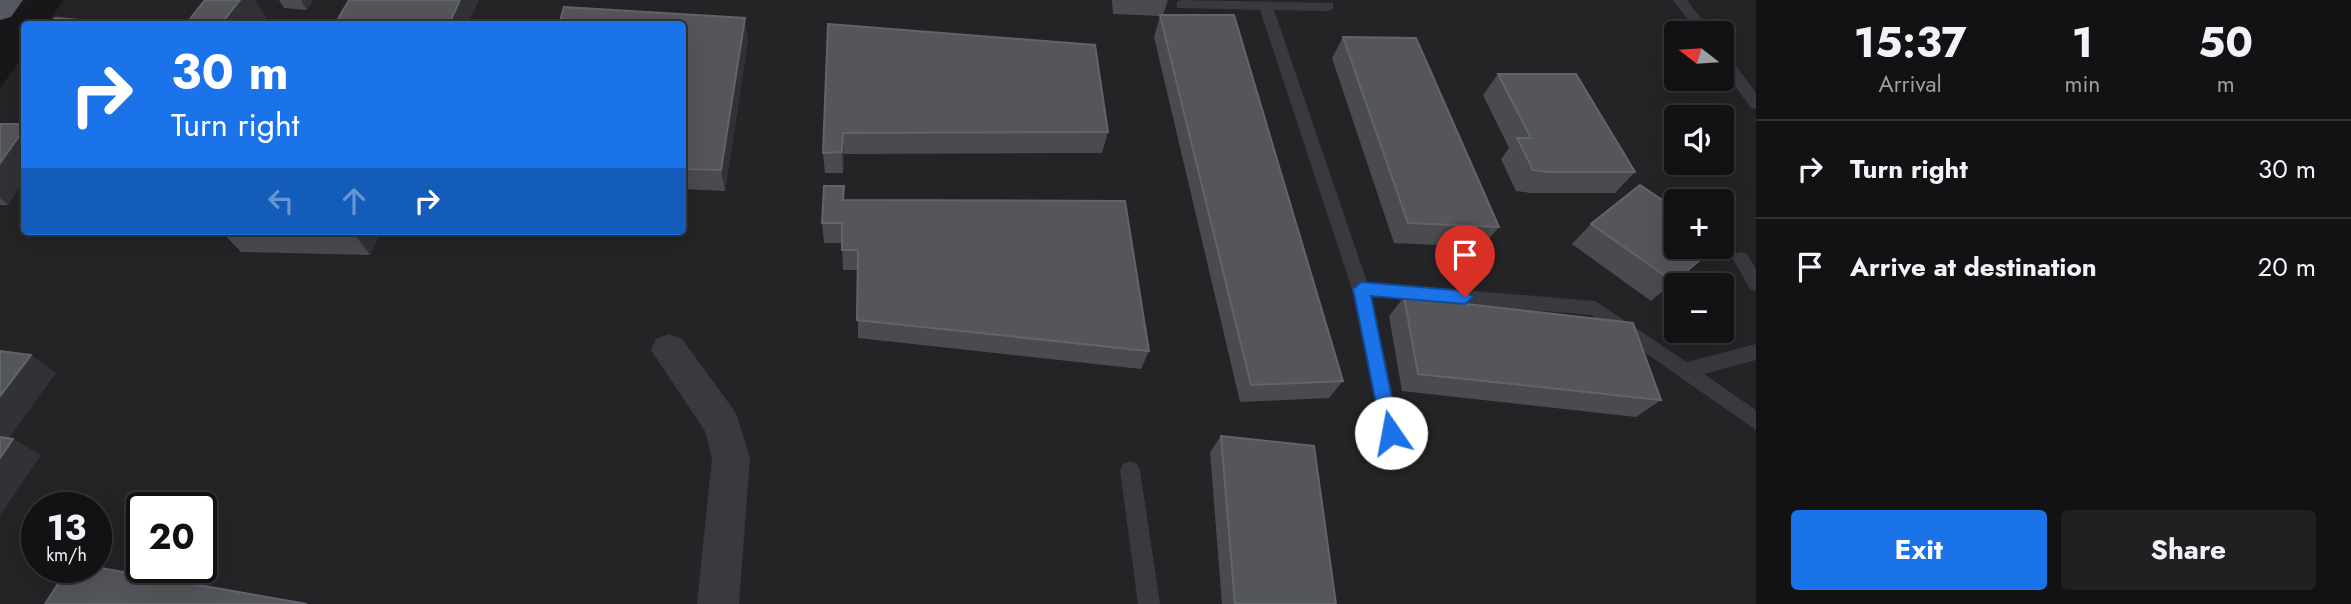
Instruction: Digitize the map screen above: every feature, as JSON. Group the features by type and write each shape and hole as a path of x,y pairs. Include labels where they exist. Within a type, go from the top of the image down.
{"main road":[{"path":"0,10 8,0"}],"street":[{"path":"669,350 723,425 731,458 718,604"}],"lane":[{"path":"1680,0 1696,21"},
{"path":"1182,5 1328,6"},
{"path":"1265,5 1361,289 1391,433"},
{"path":"1734,74 1756,104"},
{"path":"1741,260 1756,284"},
{"path":"1361,289 1595,308 1756,421"},
{"path":"1685,371 1756,352"},
{"path":"1130,470 1149,604"}],"shaded area":[{"path":"64,0 1756,0 1756,604 0,604 0,88 21,59 21,235 686,235 686,21 48,21"}],"building":[{"path":"205,0 240,0 223,21 188,21"},
{"path":"349,0 460,0 450,21 337,21"},
{"path":"564,7 745,18 721,170 686,169 686,21 560,21"},
{"path":"1160,15 1234,15 1343,381 1251,385"},
{"path":"55,18 94,21 52,21"},
{"path":"828,24 1095,45 1108,132 843,133 842,152 823,153"},
{"path":"1343,37 1416,38 1499,227 1408,223"},
{"path":"1498,74 1576,74 1635,172 1533,170 1517,138 1531,138"},
{"path":"0,124 21,124 21,133 0,163"},
{"path":"1640,185 1664,201 1664,259 1701,259 1685,273 1664,275 1591,224"},
{"path":"824,186 844,186 843,200 1125,201 1149,351 857,320 858,250 842,250 842,223 822,223"},
{"path":"1404,297 1633,323 1661,400 1418,374"},
{"path":"0,351 31,355 0,396"},
{"path":"1221,436 1314,446 1336,604 1235,604"},
{"path":"0,437 13,439 0,458"},
{"path":"112,570 126,572 126,583 187,583 307,604 45,604 59,583 112,583"}],"route":[{"path":"1391,433 1361,289 1465,297"}]}
